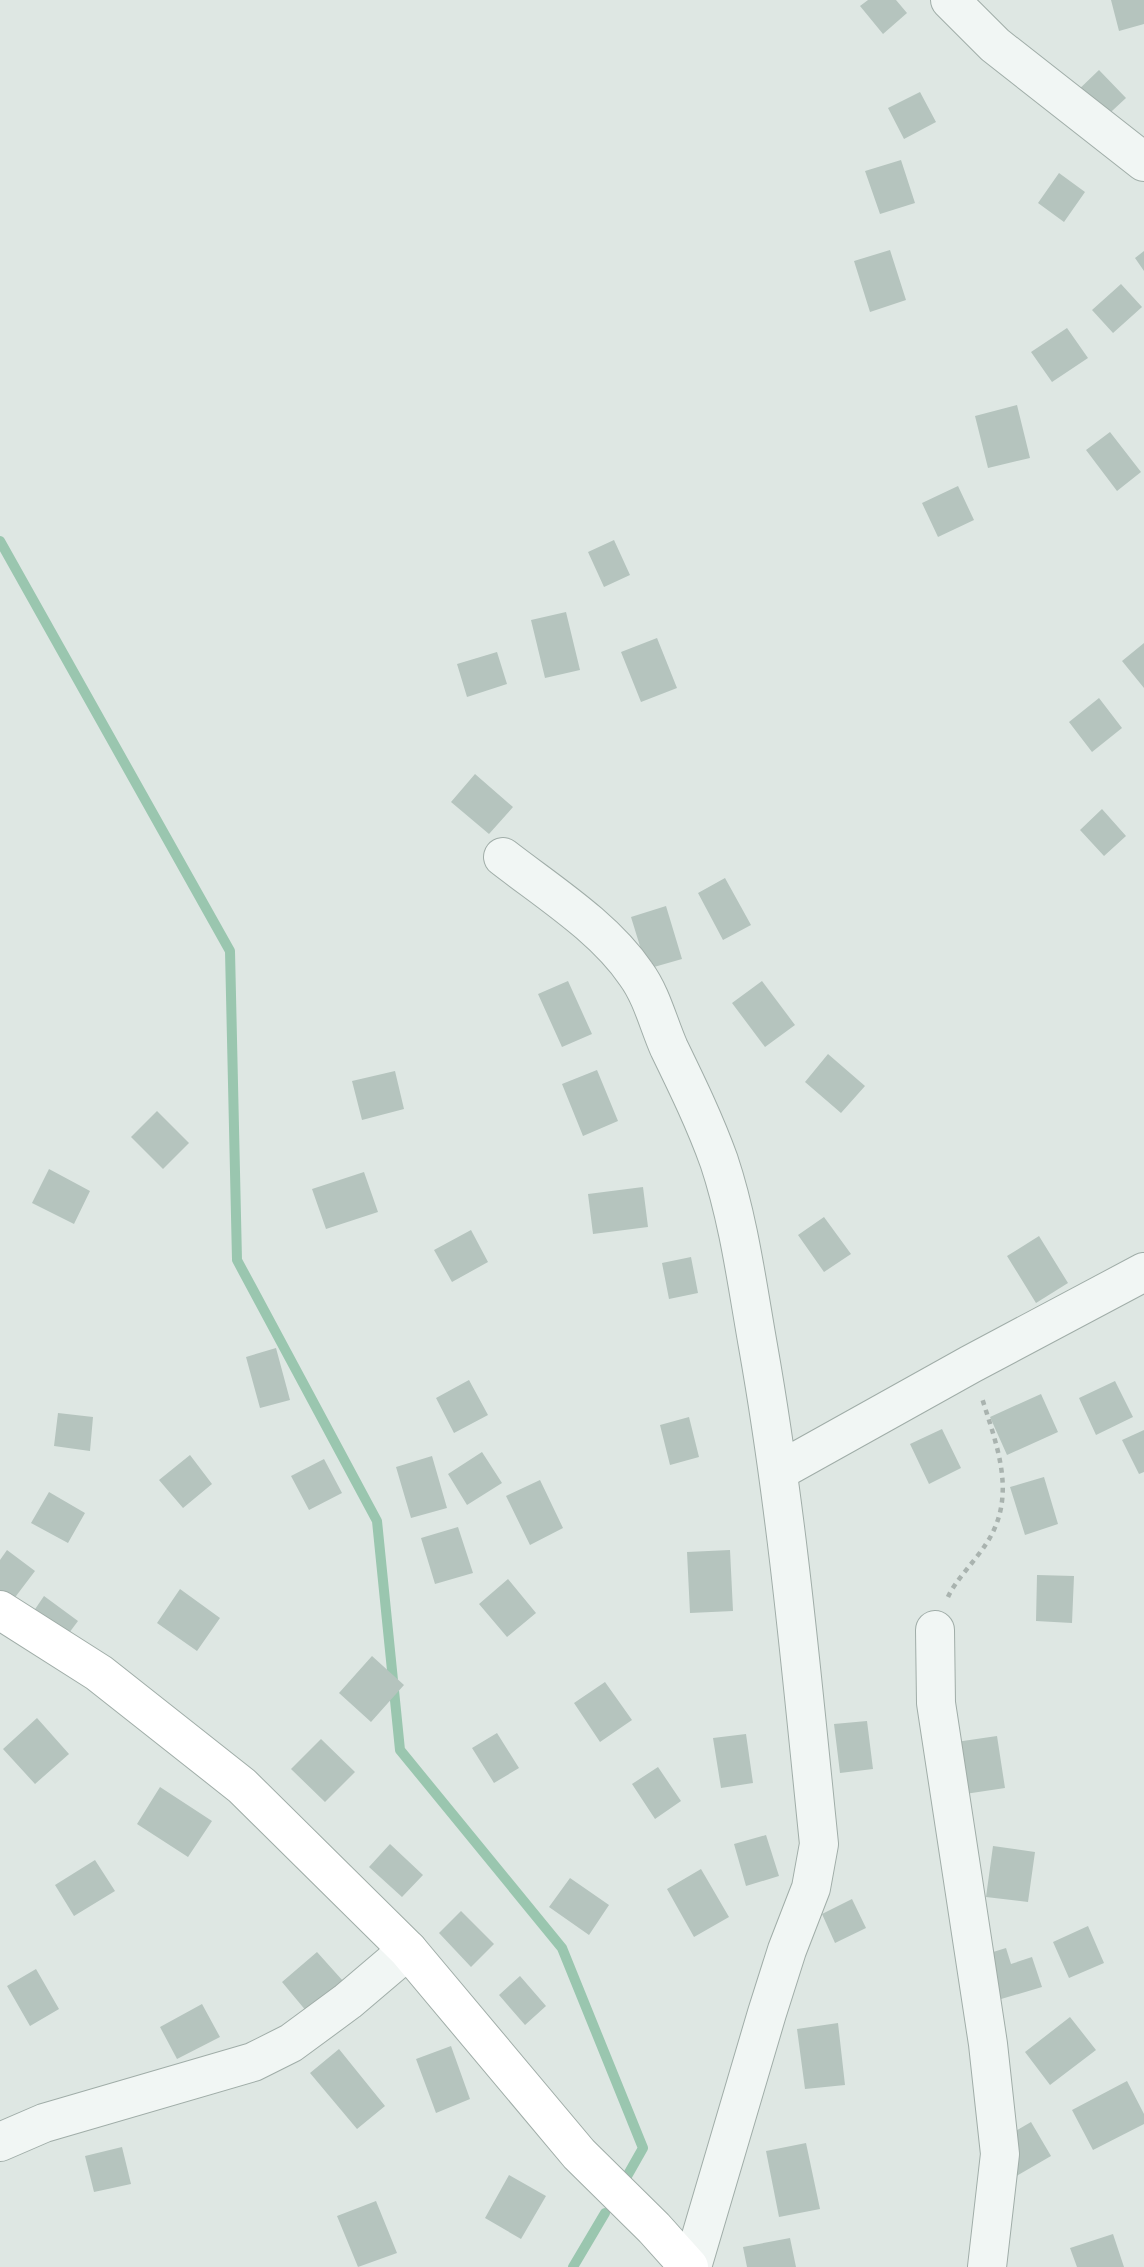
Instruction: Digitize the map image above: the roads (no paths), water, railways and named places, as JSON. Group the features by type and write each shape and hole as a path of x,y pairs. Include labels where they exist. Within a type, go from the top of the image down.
{"street":[{"path":"950,0 995,45 1144,162"},
{"path":"503,857 605,937 638,976 650,998 663,1034 697,1105 736,1218 779,1471 819,1844 811,1888 771,2001 690,2267"},
{"path":"779,1471 1144,1272"},
{"path":"0,1610 99,1674 242,1786 408,1950 579,2154 690,2267"},
{"path":"935,1630 936,1703 988,2044 1000,2154 987,2267"},
{"path":"0,2142 44,2123 253,2062 291,2043 348,2001 408,1950"}],"waterway":[{"path":"0,541 230,951 237,1260 377,1521 400,1750 562,1948 643,2148 626,2178"},
{"path":"573,2267 605,2213"}]}
